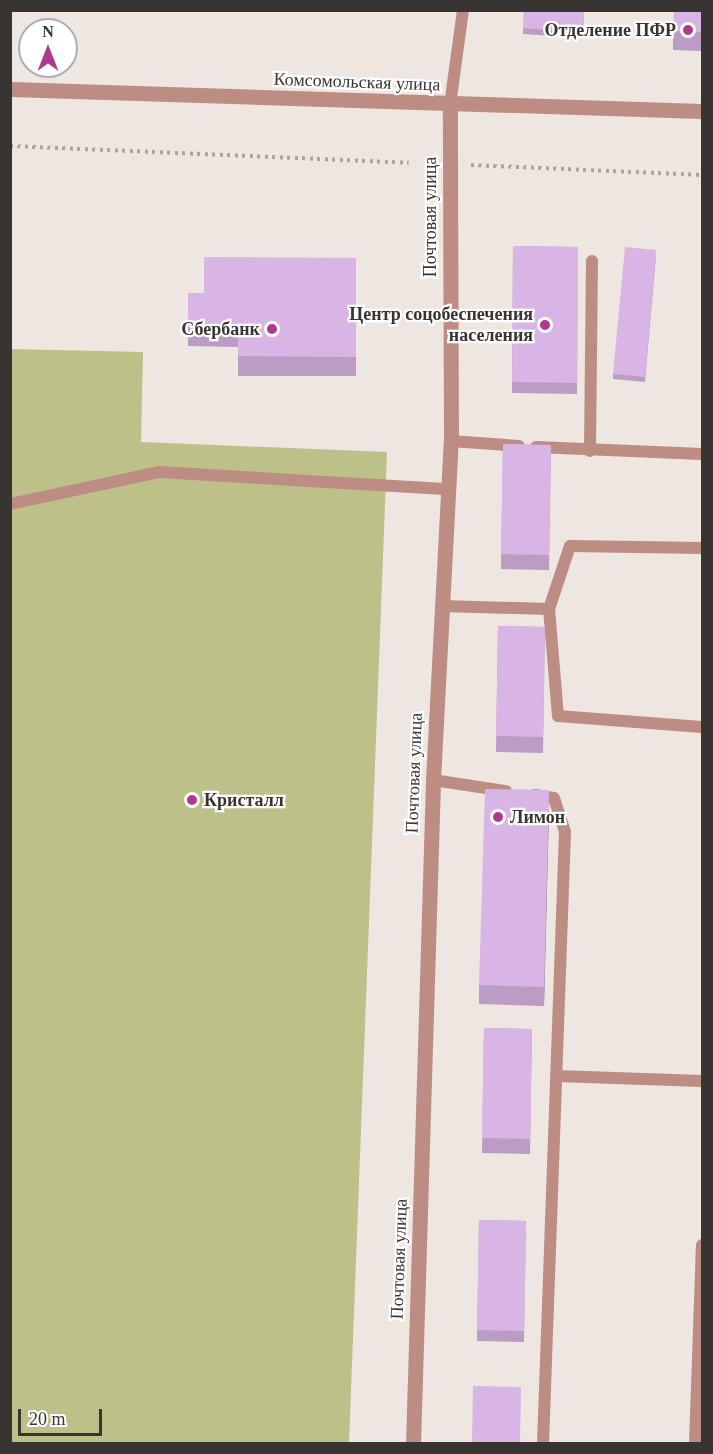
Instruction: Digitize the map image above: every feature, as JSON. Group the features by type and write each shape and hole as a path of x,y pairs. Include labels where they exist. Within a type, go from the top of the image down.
{"street":[{"name":"Комсомольская улица","path":"10,89 450,105 702,111"},
{"name":"Почтовая улица","path":"413,1443 433,780 451,441 450,105"}],"lane":[{"path":"450,105 463,10"},
{"path":"590,451 592,261"},
{"path":"451,441 590,451 702,454"},
{"path":"10,504 159,472 449,489"},
{"path":"702,548 570,546 549,609 558,716 702,728"},
{"path":"441,606 549,609"},
{"path":"433,780 554,798 566,832 543,1443"},
{"path":"557,1076 702,1081"},
{"path":"695,1443 702,1245"}],"path":[{"path":"10,146 409,164"},
{"path":"465,164 702,175"}],"green space":[{"name":"Кристалл","path":"11,349 143,352 141,442 387,452 349,1443 11,1443"}],"building":[{"path":"524,10 584,10 583,33 523,28"},
{"path":"674,10 702,10 702,32 673,31"},
{"name":"Центр соцобеспечения населения","path":"513,246 578,247 577,383 512,382"},
{"path":"625,247 656,250 645,377 613,374"},
{"name":"Сбербанк","path":"204,257 356,258 356,357 238,356 238,328 188,327 188,293 204,293"},
{"path":"503,444 551,445 549,555 501,554"},
{"path":"498,626 545,627 543,737 496,736"},
{"path":"485,789 549,790 544,987 479,985"},
{"path":"484,1028 532,1029 530,1139 482,1138"},
{"path":"479,1220 526,1221 524,1331 477,1330"},
{"path":"473,1386 521,1387 520,1443 472,1443"}],"place":[{"name":"Отделение ПФР","path":"688,30"},
{"name":"Центр соцобеспечения населения","path":"545,325"},
{"name":"Сбербанк","path":"272,329"},
{"name":"Кристалл","path":"192,800"},
{"name":"Лимон","path":"498,817"}]}
